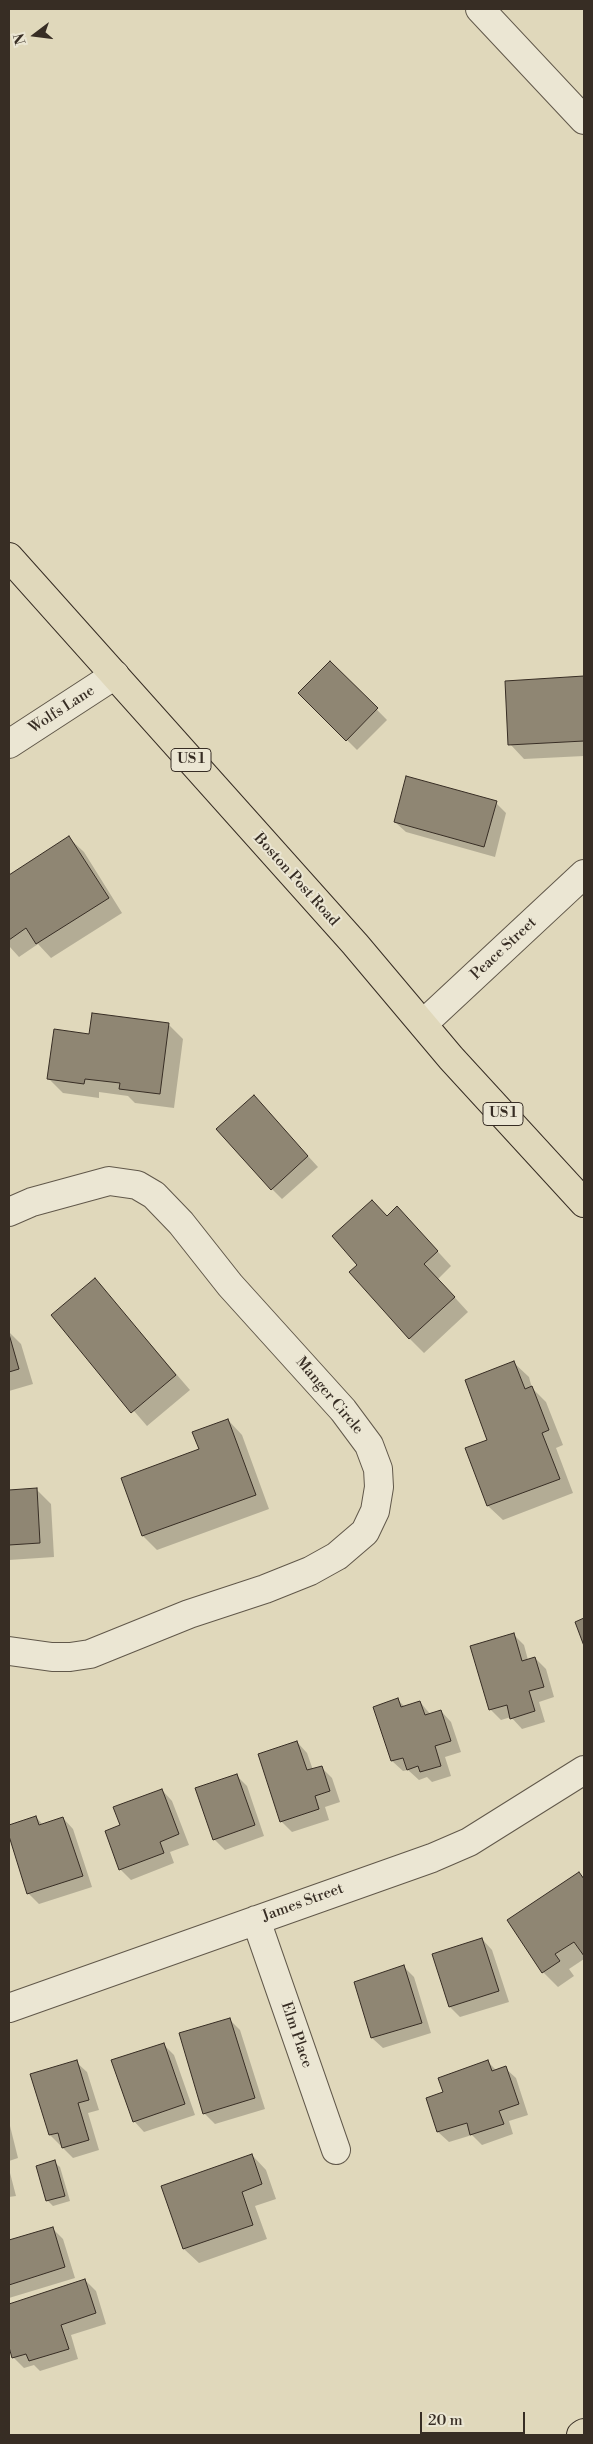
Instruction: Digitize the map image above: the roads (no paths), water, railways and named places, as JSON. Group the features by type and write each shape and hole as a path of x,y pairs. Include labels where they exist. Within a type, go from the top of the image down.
{"main road":[{"name":"Boston Post Road","path":"9,557 424,1024 451,1058 584,1203"}],"street":[{"path":"480,9 584,120"},
{"name":"Wolfs Lane","path":"9,744 115,675"},
{"name":"Peace Street","path":"424,1024 584,874"},
{"name":"Manger Circle","path":"9,1212 32,1202 109,1181 137,1185 154,1196 181,1222 230,1286 343,1410 369,1445 378,1469 379,1487 375,1511 365,1532 337,1556 310,1570 265,1589 189,1614 90,1654 52,1657 9,1651"},
{"name":"James Street","path":"9,2008 432,1858 469,1842 584,1770"},
{"name":"Elm Place","path":"256,1920 336,2150"}]}
